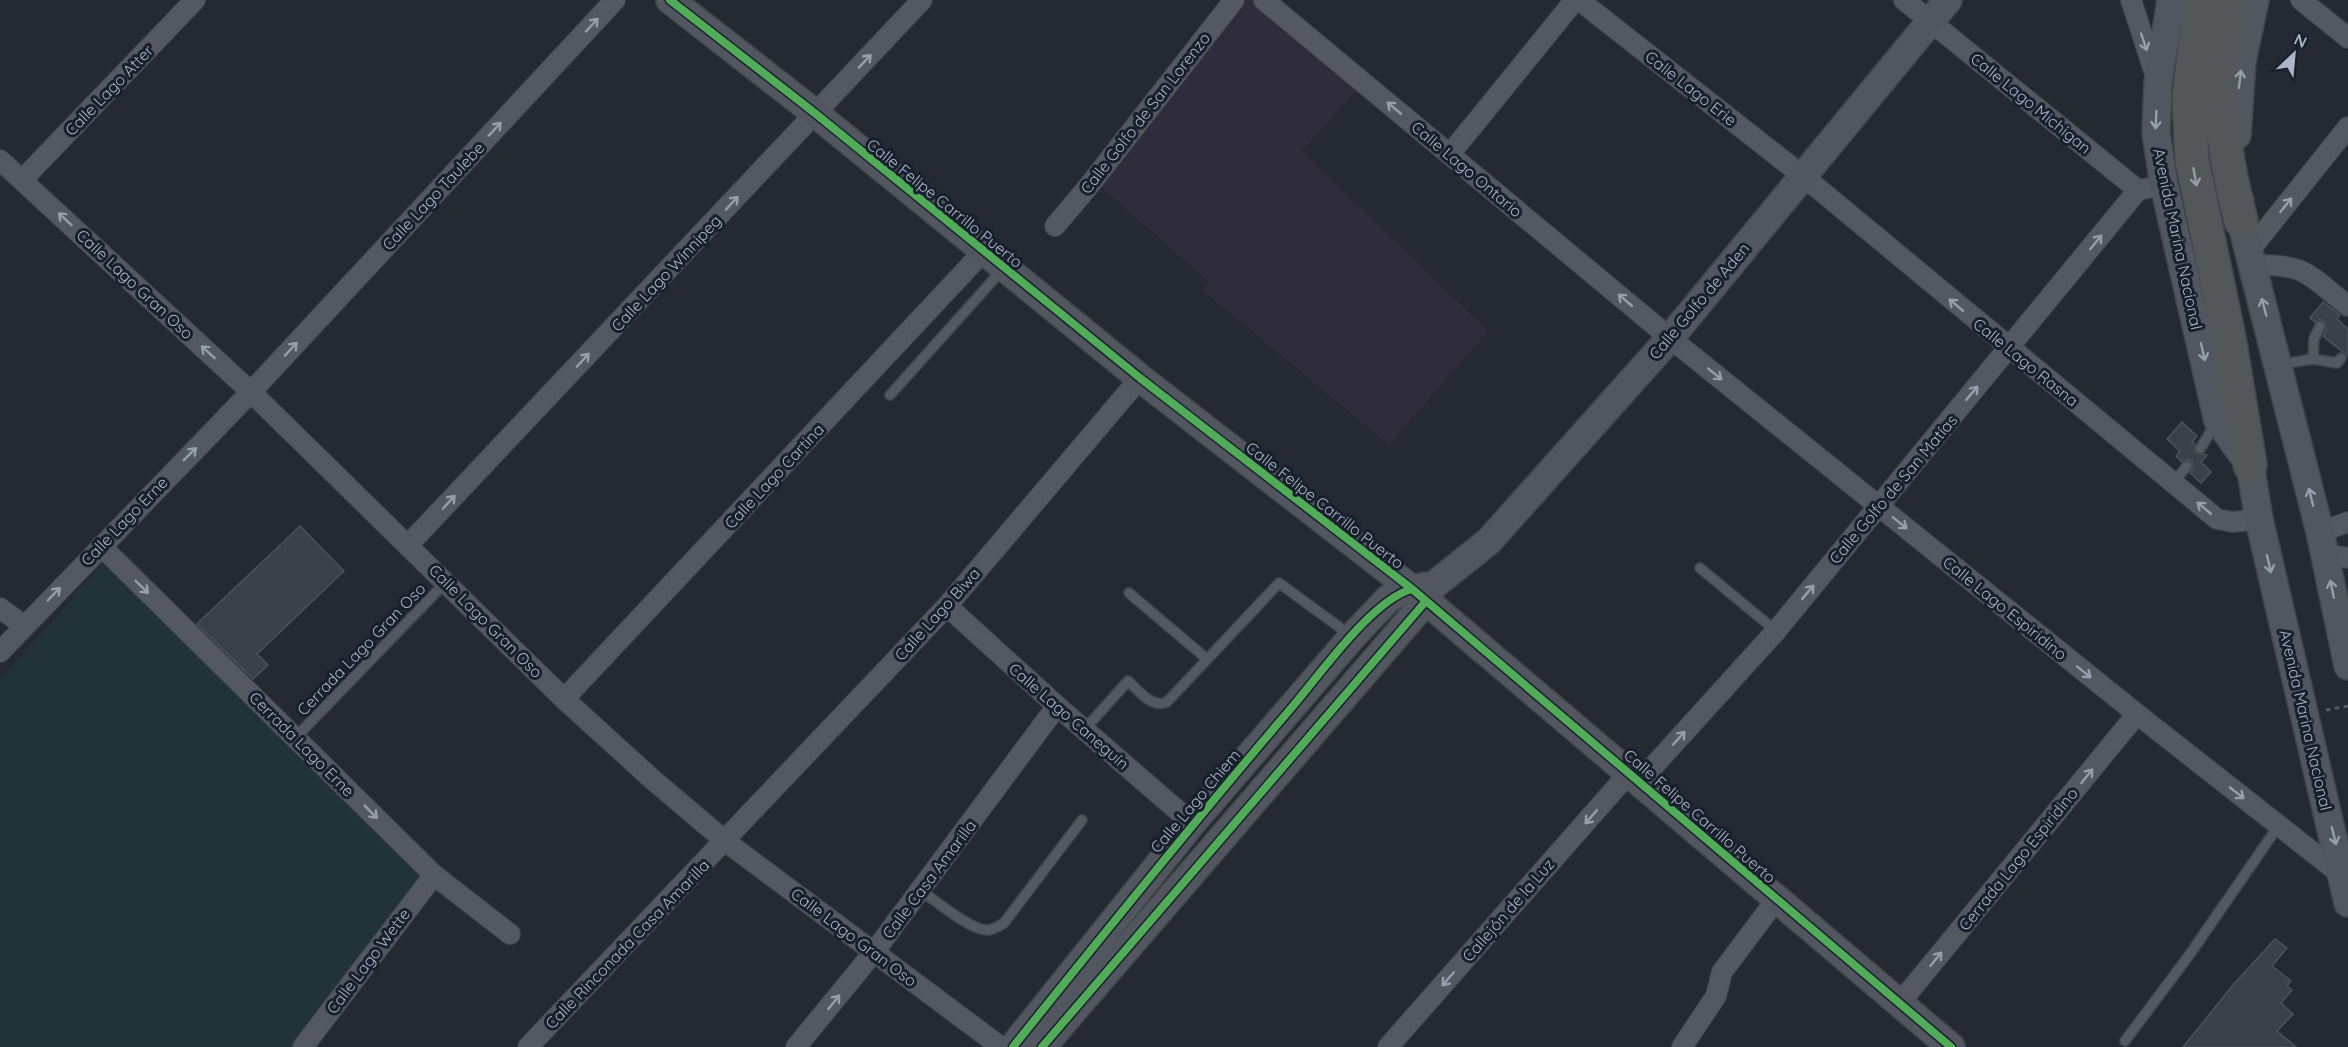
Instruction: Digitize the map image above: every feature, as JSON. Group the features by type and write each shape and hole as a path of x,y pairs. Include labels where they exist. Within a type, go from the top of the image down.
{"highway":[{"path":"2200,0 2204,99 2226,151 2248,246"},
{"path":"2204,99 2221,54 2229,0"},
{"name":"Avenida Marina Nacional","path":"2204,99 2195,180 2229,338 2250,465"}],"street":[{"name":"Calle Lago Atter","path":"22,179 195,0"},
{"name":"Calle Lago Taulebe","path":"251,392 615,0"},
{"name":"Calle Felipe Carrillo Puerto","path":"670,0 816,114 1140,378 1424,592 1776,900 1951,1047"},
{"name":"Calle Lago Winnipeg","path":"409,544 922,0"},
{"name":"Calle Golfo de San Lorenzo","path":"1055,226 1234,0"},
{"name":"Calle Lago Ontario","path":"1264,0 1670,338"},
{"path":"1450,154 1577,0"},
{"name":"Calle Lago Erie","path":"1577,0 1803,176"},
{"name":"Calle Lago Michigan","path":"1904,0 2151,188"},
{"name":"Calle Golfo de Aden","path":"1424,592 1489,541 1670,338 1948,0"},
{"path":"2131,0 2158,83"},
{"name":"Avenida Marina Nacional","path":"2171,0 2158,83 2151,188 2218,422 2250,465 2259,519 2348,903"},
{"path":"2254,0 2242,61 2237,110 2237,162 2248,246 2278,364 2331,548 2348,666"},
{"path":"2301,0 2348,38"},
{"path":"2248,246 2348,127"},
{"name":"Calle Lago Gran Oso","path":"0,160 251,392 447,581 564,699 725,841 1001,1047"},
{"name":"Calle Lago Rasna","path":"1803,176 2217,519 2234,522 2259,519"},
{"name":"Calle Golfo de San Matías","path":"1634,777 1776,630 2009,349 2151,188"},
{"path":"2248,246 2284,264 2302,269 2340,304"},
{"name":"Calle Lago Cartina","path":"564,699 993,260"},
{"name":"Calle Lago Espiridino","path":"1670,338 2137,714 2343,876"},
{"name":"Calle Lago Biwa","path":"725,841 947,606 1140,378"},
{"name":"Calle Lago Erne","path":"0,652 251,392"},
{"path":"2331,548 2348,522"},
{"name":"Cerrada Lago Erne","path":"101,546 434,875 510,934"},
{"path":"1042,1047 1424,592"},
{"name":"Calle Lago Chiem","path":"1012,1047 1192,823 1352,637 1388,599 1424,592"},
{"name":"Calle Lago Caneguín","path":"947,606 1084,730 1192,823"},
{"path":"0,608 23,626"},
{"name":"Calle Casa Amarilla","path":"796,1047 874,952 1057,706"},
{"name":"Cerrada Lago Espiridino","path":"1899,1005 2137,714"},
{"name":"Callejón de la Luz","path":"1388,1047 1634,777"},
{"name":"Calle Rinconada Casa Amarilla","path":"528,1047 725,841"},
{"name":"Calle Lago Wette","path":"303,1047 434,875"},
{"path":"1682,1047 1716,996 1722,972 1776,900"}],"lane":[{"path":"890,395 993,260"},
{"path":"2313,359 2314,339 2320,326"},
{"path":"2278,364 2313,359 2337,363 2341,358"},
{"path":"2200,449 2218,422"},
{"path":"2173,483 2187,466"},
{"path":"1700,568 1776,630"},
{"name":"Cerrada Lago Gran Oso","path":"296,737 447,581"},
{"path":"1084,730 1128,681 1154,704 1161,705 1167,702 1279,583 1284,584 1352,637"},
{"path":"1129,593 1207,660"},
{"path":"920,890 976,927 987,930 996,928 1004,922 1082,820"},
{"path":"2125,1041 2190,954 2279,825"}],"shaded area":[{"path":"1246,0 1252,0 1357,90 1302,151 1488,331 1389,445 1202,290 1209,282 1099,185"},
{"path":"107,559 429,873 299,1047 0,1047 0,680"}],"building":[{"path":"2323,302 2340,315 2337,319 2348,329 2348,356 2323,336 2326,331 2325,322 2320,319 2315,322 2310,318"},
{"path":"2182,422 2197,436 2192,442 2195,444 2194,453 2207,455 2201,462 2211,472 2201,483 2190,473 2194,467 2192,461 2188,459 2182,462 2176,456 2180,451 2167,439"},
{"path":"300,526 344,571 257,654 268,665 253,679 197,624"},
{"path":"2275,939 2287,948 2272,966 2291,981 2287,986 2292,990 2281,1003 2293,1014 2277,1031 2296,1047 2183,1047 2233,985"}],"cycle path":[{"path":"670,0 816,114 1140,378 1412,589 1951,1047"},
{"path":"1013,1047 1332,657 1380,607 1412,589"},
{"path":"1042,1047 1426,601"}]}
